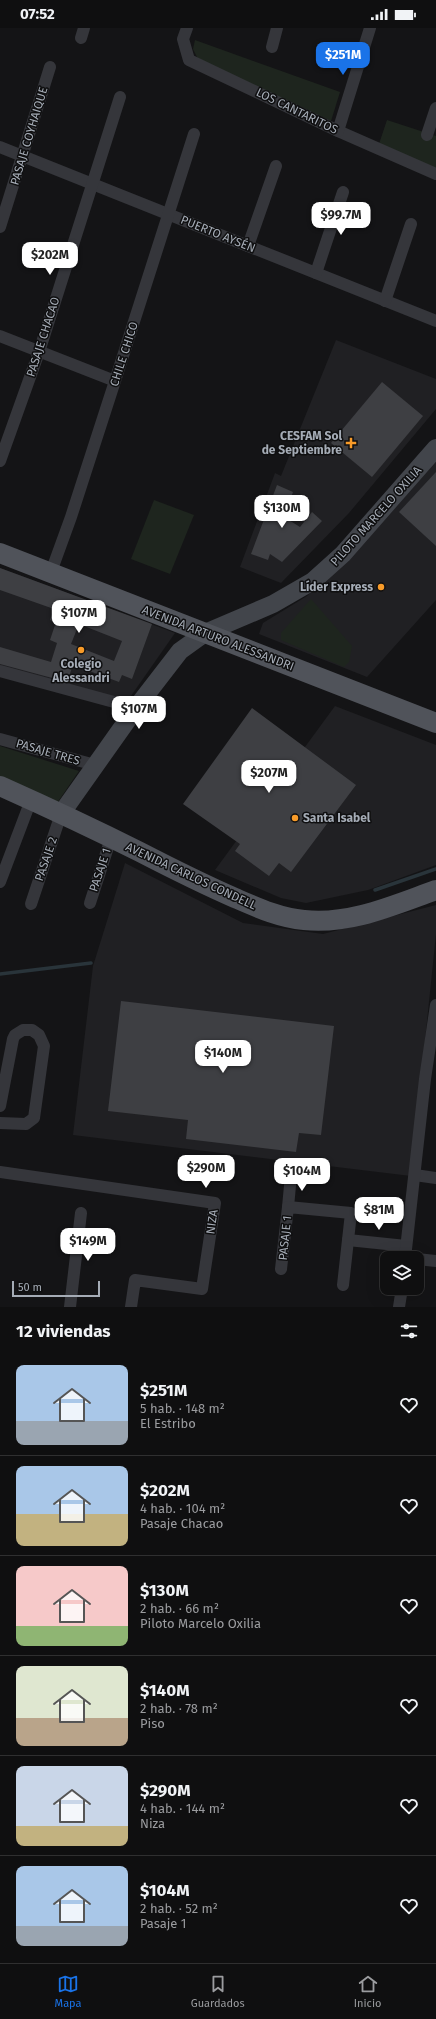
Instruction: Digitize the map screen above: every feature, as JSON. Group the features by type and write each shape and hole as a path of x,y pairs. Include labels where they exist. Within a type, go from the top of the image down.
{"main road":[{"name":"AVENIDA ARTURO ALESSANDRI","path":"0,553 436,723"},
{"name":"AVENIDA CARLOS CONDELL","path":"0,786 111,838 205,885 267,912 299,919 329,920 356,916 393,906 436,890"}],"street":[{"name":"LOS CANTARITOS","path":"187,28 183,39 189,60 338,131 436,174"},
{"path":"272,47 277,28"},
{"path":"338,131 370,28"},
{"name":"PASAJE COYHAIQUE","path":"0,228 50,67"},
{"name":"PASAJE CHACAO","path":"0,461 39,352 91,183 120,97"},
{"path":"428,135 436,108"},
{"name":"CHILE CHICO","path":"51,572 71,516 194,134"},
{"name":"PUERTO AYSÉN","path":"0,147 436,321"},
{"path":"248,246 276,166"},
{"path":"316,273 343,192"},
{"path":"385,301 411,224"},
{"path":"0,336 115,381"},
{"name":"PILOTO MARCELO OXILIA","path":"61,814 173,658 188,644 205,633 273,604 313,581 343,554 436,448"},
{"path":"0,671 136,708"},
{"name":"PASAJE TRES","path":"0,739 95,765"},
{"path":"0,882 31,800"},
{"name":"PASAJE 2","path":"31,904 61,814"},
{"name":"PASAJE 1","path":"90,902 111,838"},
{"path":"406,1251 415,1175 431,1080 436,1005"},
{"path":"0,1106 13,1039 23,1030 36,1032 42,1039 44,1046 34,1118 26,1124 0,1123"},
{"name":"NIZA","path":"0,1172 215,1203 202,1290 135,1280 131,1307"},
{"name":"PASAJE 1","path":"281,1269 292,1175"},
{"path":"415,1175 436,1178"},
{"name":"PASAJE 1","path":"288,1207 351,1213 343,1285"},
{"path":"70,1307 82,1213"},
{"path":"348,1240 391,1251"},
{"path":"424,1260 436,1261"},
{"path":"400,1307 401,1295"}],"shaded area":[{"path":"195,40 340,92 331,121 198,59 193,49"},
{"path":"387,120 436,136 436,169 379,144"},
{"name":"CESFAM Sol de Septiembre","path":"336,340 436,379 436,409 349,513 281,583 240,567 275,473 281,476"},
{"path":"436,461 436,600 367,677 259,634 263,623 307,596 389,515"},
{"path":"154,500 194,515 170,574 131,559"},
{"name":"Colegio Alessandri","path":"0,568 175,633 126,703 0,667"},
{"path":"311,599 352,646 349,662 344,667 281,640 281,633"},
{"path":"335,706 436,745 436,865 368,890 306,903 281,898 215,870"},
{"path":"0,746 79,771 55,806 0,780"},
{"path":"125,863 243,923 323,934 436,905 436,934 411,1176 73,1135 93,966"}],"building":[{"path":"382,382 423,416 372,477 331,443"},
{"path":"436,472 436,546 399,512"},
{"path":"277,485 293,492 284,517 300,527 312,512 322,521 282,562 270,554 268,560 251,554"},
{"path":"0,568 152,624 132,679 122,675 119,682 73,665 67,682 0,664 0,647 51,662 57,643 50,640 56,622 50,620 54,609 0,590","holes":["79,624 122,641 114,661 71,644"]},
{"path":"252,708 356,785 291,872 279,863 269,876 235,851 240,844 183,804"},
{"path":"121,1001 334,1026 321,1135 299,1133 296,1152 186,1139 188,1120 108,1111"}],"waterway":[{"path":"375,890 436,869"},
{"path":"0,974 91,963"}],"place":[{"name":"CESFAM Sol de Septiembre","path":"351,443"},
{"name":"Líder Express","path":"381,587"},
{"name":"Colegio Alessandri","path":"81,650"},
{"name":"Santa Isabel","path":"295,818"}]}
